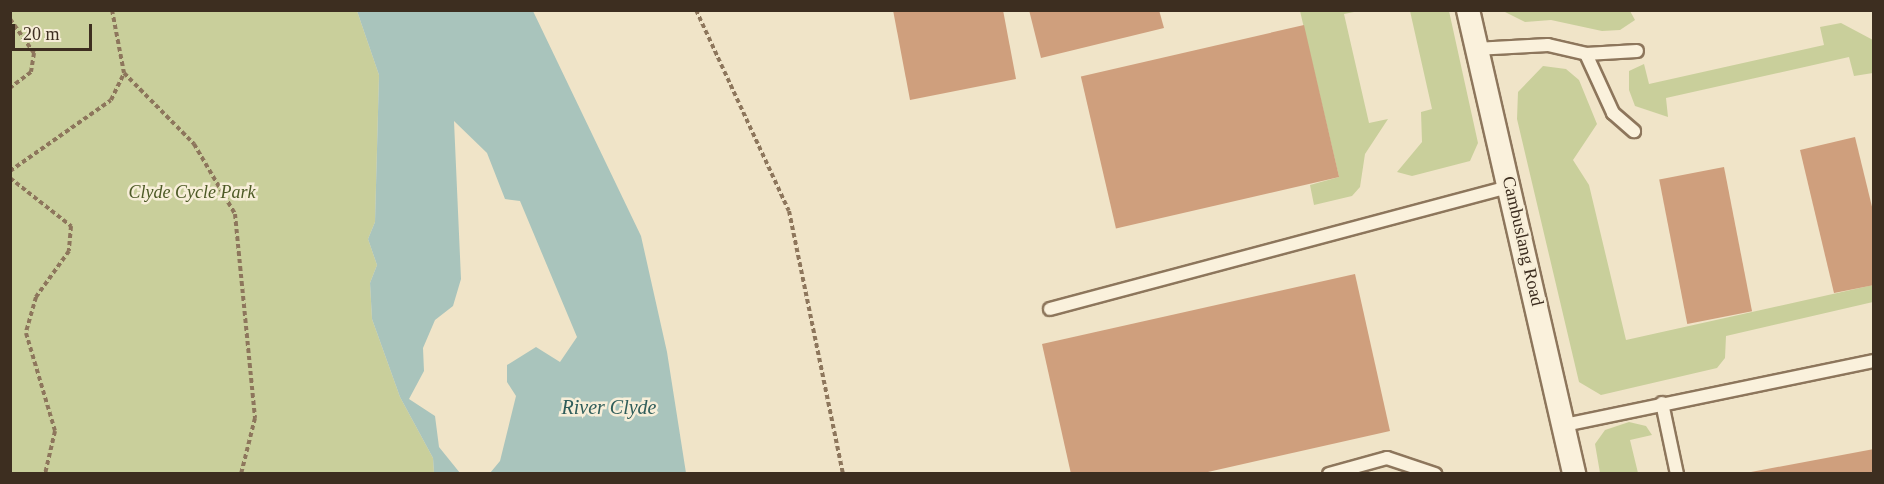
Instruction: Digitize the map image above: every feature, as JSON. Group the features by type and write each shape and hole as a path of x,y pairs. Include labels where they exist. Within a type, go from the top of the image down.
{"street":[{"name":"Cambuslang Road","path":"1468,10 1475,49 1511,186 1574,474"}],"lane":[{"path":"1475,49 1548,45 1586,54 1637,51"},
{"path":"1586,54 1613,113 1634,130"},
{"path":"1050,309 1511,186"},
{"path":"1565,425 1874,360"},
{"path":"1662,403 1677,474"},
{"path":"1329,474 1387,458 1435,474"}],"path":[{"path":"112,10 124,73 194,144 235,214 255,418 241,474"},
{"path":"696,10 789,211 843,474"},
{"path":"10,19 34,53 31,72 10,88"},
{"path":"10,171 111,100 124,73"},
{"path":"10,178 71,226 69,251 36,297 26,333 55,431 45,474"}],"green space":[{"name":"Clyde Cycle Park","path":"10,11 357,11 379,75 375,222 368,239 377,265 370,283 372,319 400,397 433,458 434,473 11,473"},
{"path":"1300,11 1359,11 1344,14 1369,123 1388,119 1365,154 1360,187 1352,196 1314,205 1310,185 1339,177"},
{"path":"1410,11 1449,11 1478,143 1470,161 1412,176 1397,172 1422,142 1421,112 1432,109"},
{"path":"1503,11 1630,11 1635,20 1620,30 1602,31 1551,20 1525,22"},
{"path":"1841,23 1873,40 1873,73 1854,76 1849,57 1666,98 1668,117 1635,106 1629,90 1629,71 1644,64 1649,84 1824,45 1820,27"},
{"path":"1543,66 1566,69 1579,80 1597,124 1573,160 1589,185 1626,340 1873,285 1873,302 1726,336 1725,358 1717,368 1601,395 1579,382 1517,119 1518,92"},
{"path":"1629,422 1646,426 1652,435 1630,440 1638,473 1600,473 1595,444 1605,430"}],"water":[{"name":"River Clyde","path":"357,11 533,11 641,236 667,352 686,473 490,473 500,461 516,396 507,382 507,365 536,347 560,362 577,337 520,201 505,199 487,153 454,121 461,279 453,306 435,320 423,348 424,371 409,399 435,416 439,447 460,473 434,473 433,458 400,397 372,319 370,283 377,265 368,239 375,222 379,75"}],"building":[{"path":"893,10 1003,10 1016,79 910,100"},
{"path":"1029,10 1159,10 1164,28 1041,58"},
{"path":"1304,25 1339,177 1116,229 1081,77"},
{"path":"1855,137 1874,215 1874,285 1834,293 1800,150"},
{"path":"1724,167 1752,311 1687,324 1659,180"},
{"path":"1355,274 1390,431 1199,474 1071,474 1042,344"},
{"path":"1874,449 1874,474 1751,474 1751,472"}]}
